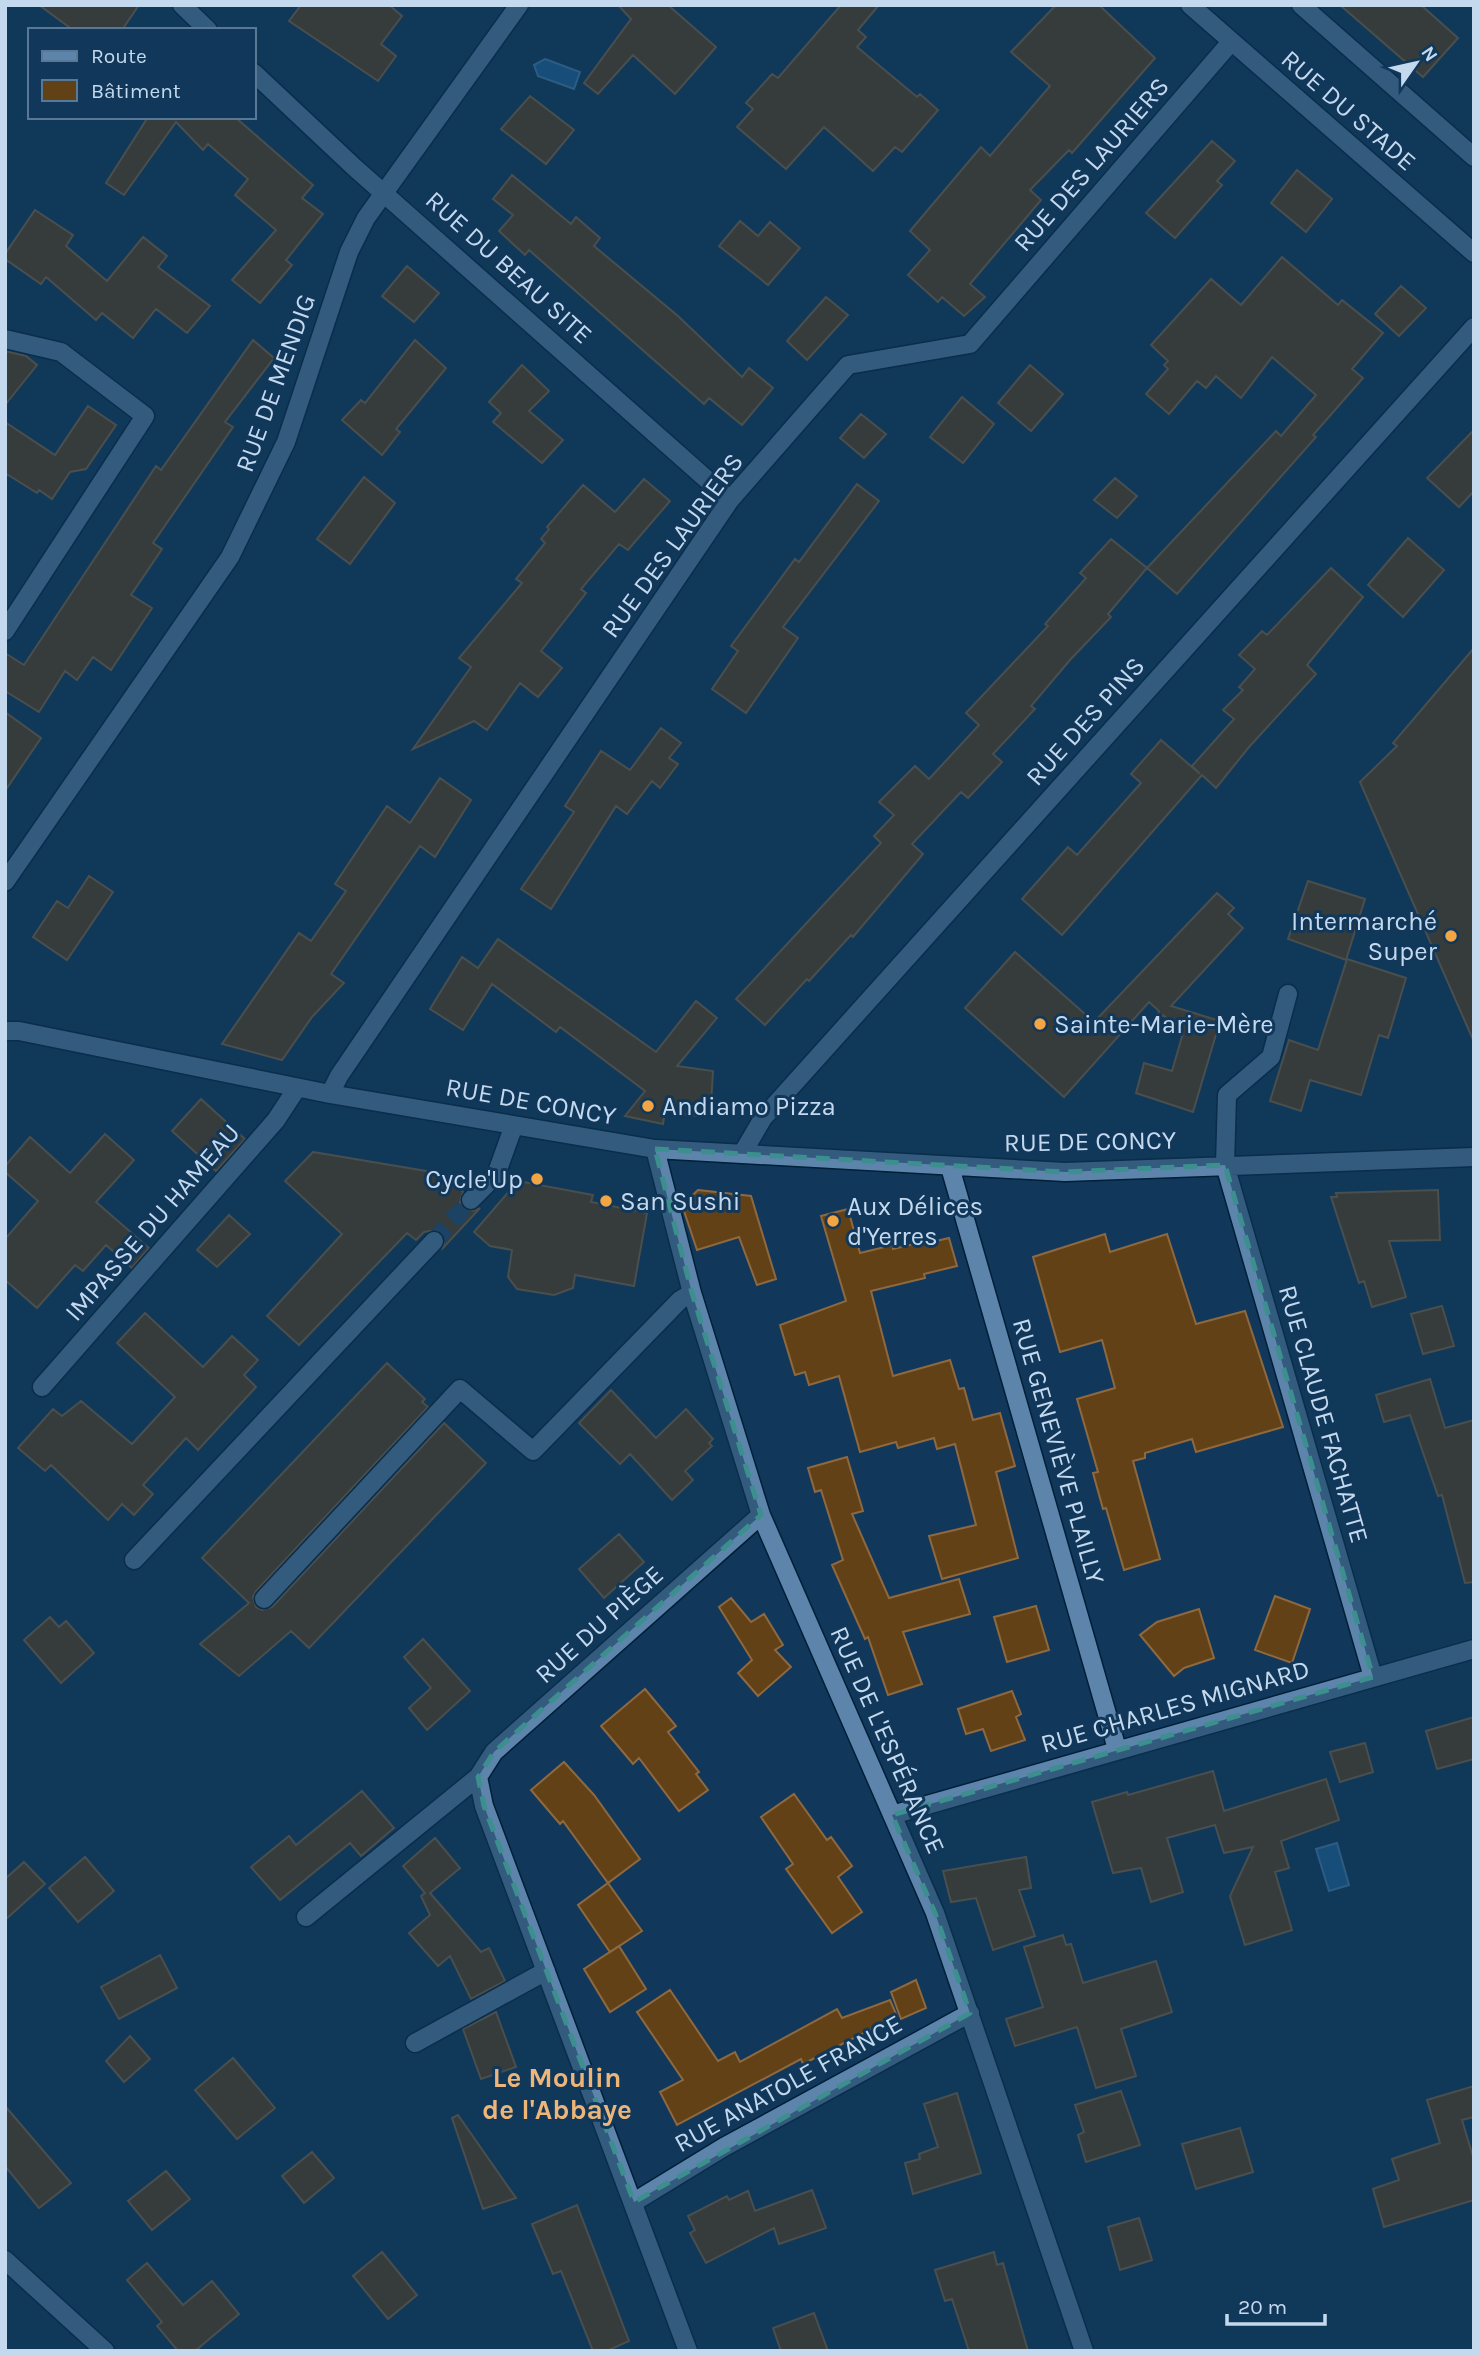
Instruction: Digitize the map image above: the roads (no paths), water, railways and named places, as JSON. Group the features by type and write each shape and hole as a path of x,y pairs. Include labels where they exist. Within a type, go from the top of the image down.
{"street":[{"path":"182,5 206,28"},
{"name":"RUE DE MENDIG","path":"5,882 230,557 286,442 349,252 366,218 519,5"},
{"name":"RUE DU STADE","path":"1190,5 1474,253"},
{"path":"1301,5 1474,157"},
{"name":"RUE DES LAURIERS","path":"330,1094 339,1076 730,500 848,365 970,344 1231,42"},
{"name":"RUE DU BEAU SITE","path":"256,75 730,500"},
{"name":"RUE DES PINS","path":"742,1154 763,1118 1474,327"},
{"path":"5,339 61,352 145,416 5,631"},
{"name":"RUE CLAUDE FACHATTE","path":"1289,994 1271,1057 1227,1095 1225,1165 1373,1677"},
{"name":"RUE DE CONCY","path":"5,1031 19,1031 330,1094 655,1149 1065,1172 1474,1157"},
{"name":"IMPASSE DU HAMEAU","path":"41,1387 276,1120 297,1088"},
{"path":"471,1200 496,1175 513,1125"},
{"name":"RUE DE L'ESPÉRANCE","path":"655,1149 692,1293 761,1515 935,1913 1084,2351"},
{"name":"RUE GENEVIÈVE PLAILLY","path":"950,1167 1117,1749"},
{"path":"134,1560 434,1241"},
{"path":"264,1599 460,1389 533,1451 680,1300 692,1293"},
{"name":"RUE DU PIÈGE","path":"306,1917 478,1777 494,1752 761,1515"},
{"name":"RUE CHARLES MIGNARD","path":"892,1815 1474,1649"},
{"path":"478,1777 484,1806 688,2351"},
{"path":"415,2043 546,1971"},
{"name":"RUE ANATOLE FRANCE","path":"634,2202 724,2147 970,2012"},
{"path":"5,2260 105,2351"}],"water":[{"path":"545,59 580,72 574,89 538,76 534,65"},
{"path":"1337,1843 1349,1885 1329,1891 1316,1849"}],"tunnel":[{"path":"434,1241 471,1200"}],"place":[{"name":"Intermarché Super","path":"1451,936"},
{"name":"Sainte-Marie-Mère","path":"1040,1024"},
{"name":"Andiamo Pizza","path":"648,1106"},
{"name":"Cycle'Up","path":"537,1179"},
{"name":"San Sushi","path":"606,1201"},
{"name":"Aux Délices d'Yerres","path":"833,1221"}],"district":[{"name":"Le Moulin de l'Abbaye","path":"557,2093"}]}
